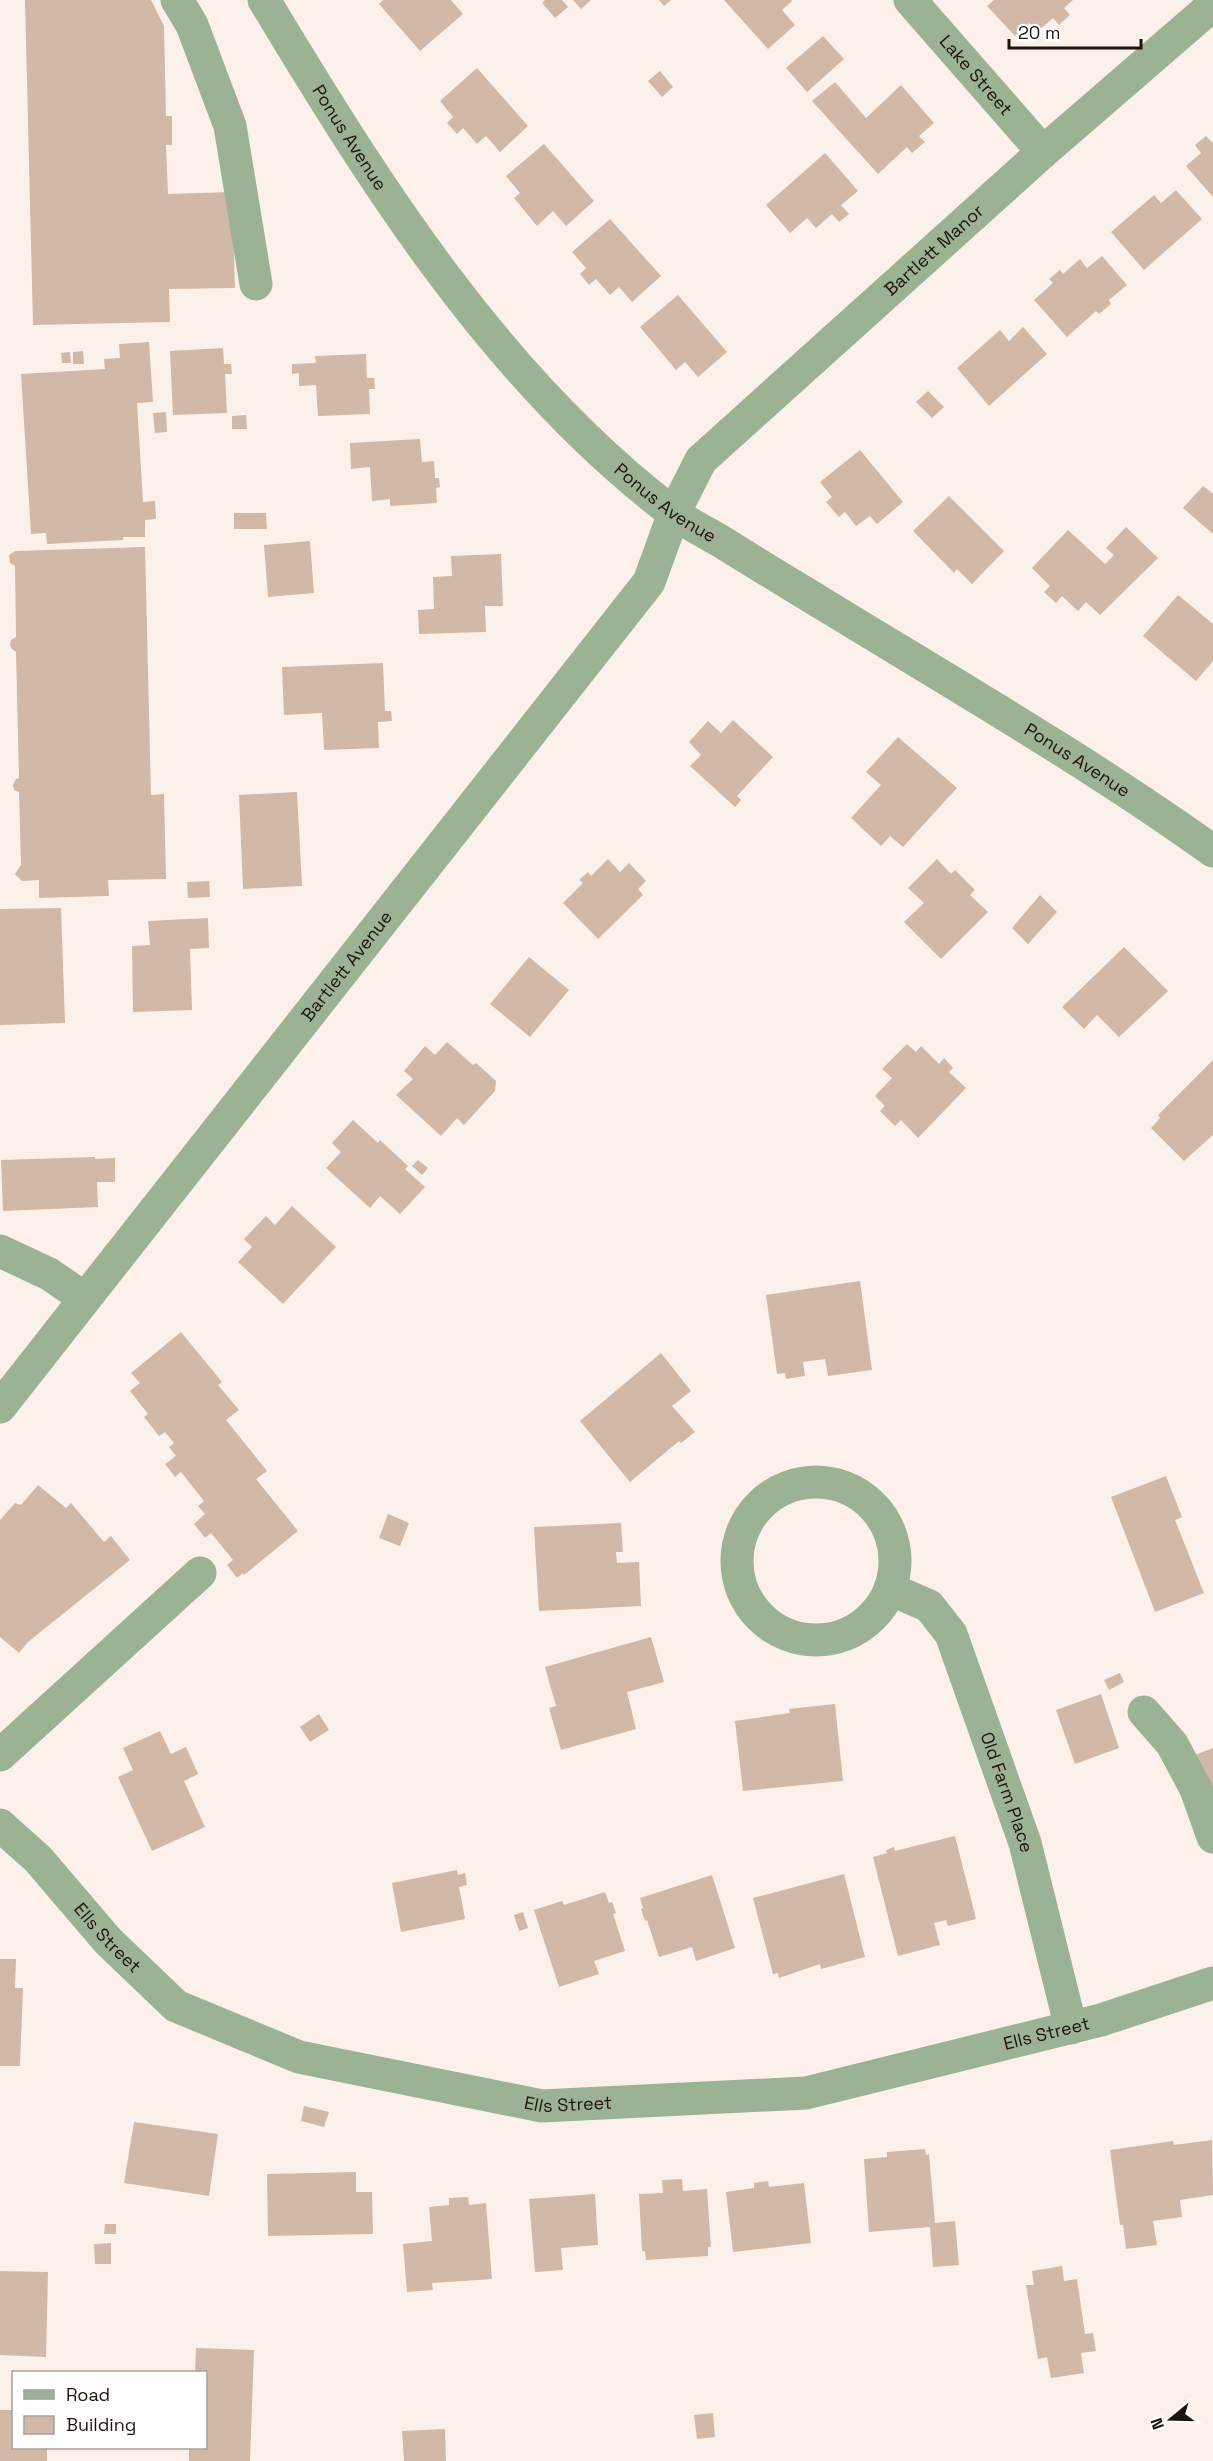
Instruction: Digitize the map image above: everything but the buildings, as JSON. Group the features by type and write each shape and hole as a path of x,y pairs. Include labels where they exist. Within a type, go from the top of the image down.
{"street":[{"path":"177,0 192,25 230,126 256,284"},
{"name":"Ponus Avenue","path":"264,0 336,120 386,195 460,296 509,355 610,460 674,513 994,708 1213,851"},
{"name":"Lake Street","path":"910,0 1043,152"},
{"name":"Bartlett Manor","path":"674,513 701,460 1043,152 1213,5"},
{"name":"Bartlett Avenue","path":"0,1407 649,582 674,513"},
{"path":"0,1251 49,1274 84,1298"},
{"path":"814,1481 844,1486 870,1503 888,1529 896,1559 890,1589 874,1616 848,1634 818,1641 788,1635 761,1619 743,1593 737,1563 741,1532 758,1506 783,1488 814,1481"},
{"path":"0,1755 200,1573"},
{"name":"Old Farm Place","path":"890,1589 929,1606 951,1634 1025,1843 1071,2028"},
{"path":"1144,1712 1172,1744 1196,1789 1213,1837"},
{"name":"Ells Street","path":"0,1826 38,1859 108,1941 176,2006 299,2057 542,2106 806,2093 1101,2020 1213,1983"}]}
